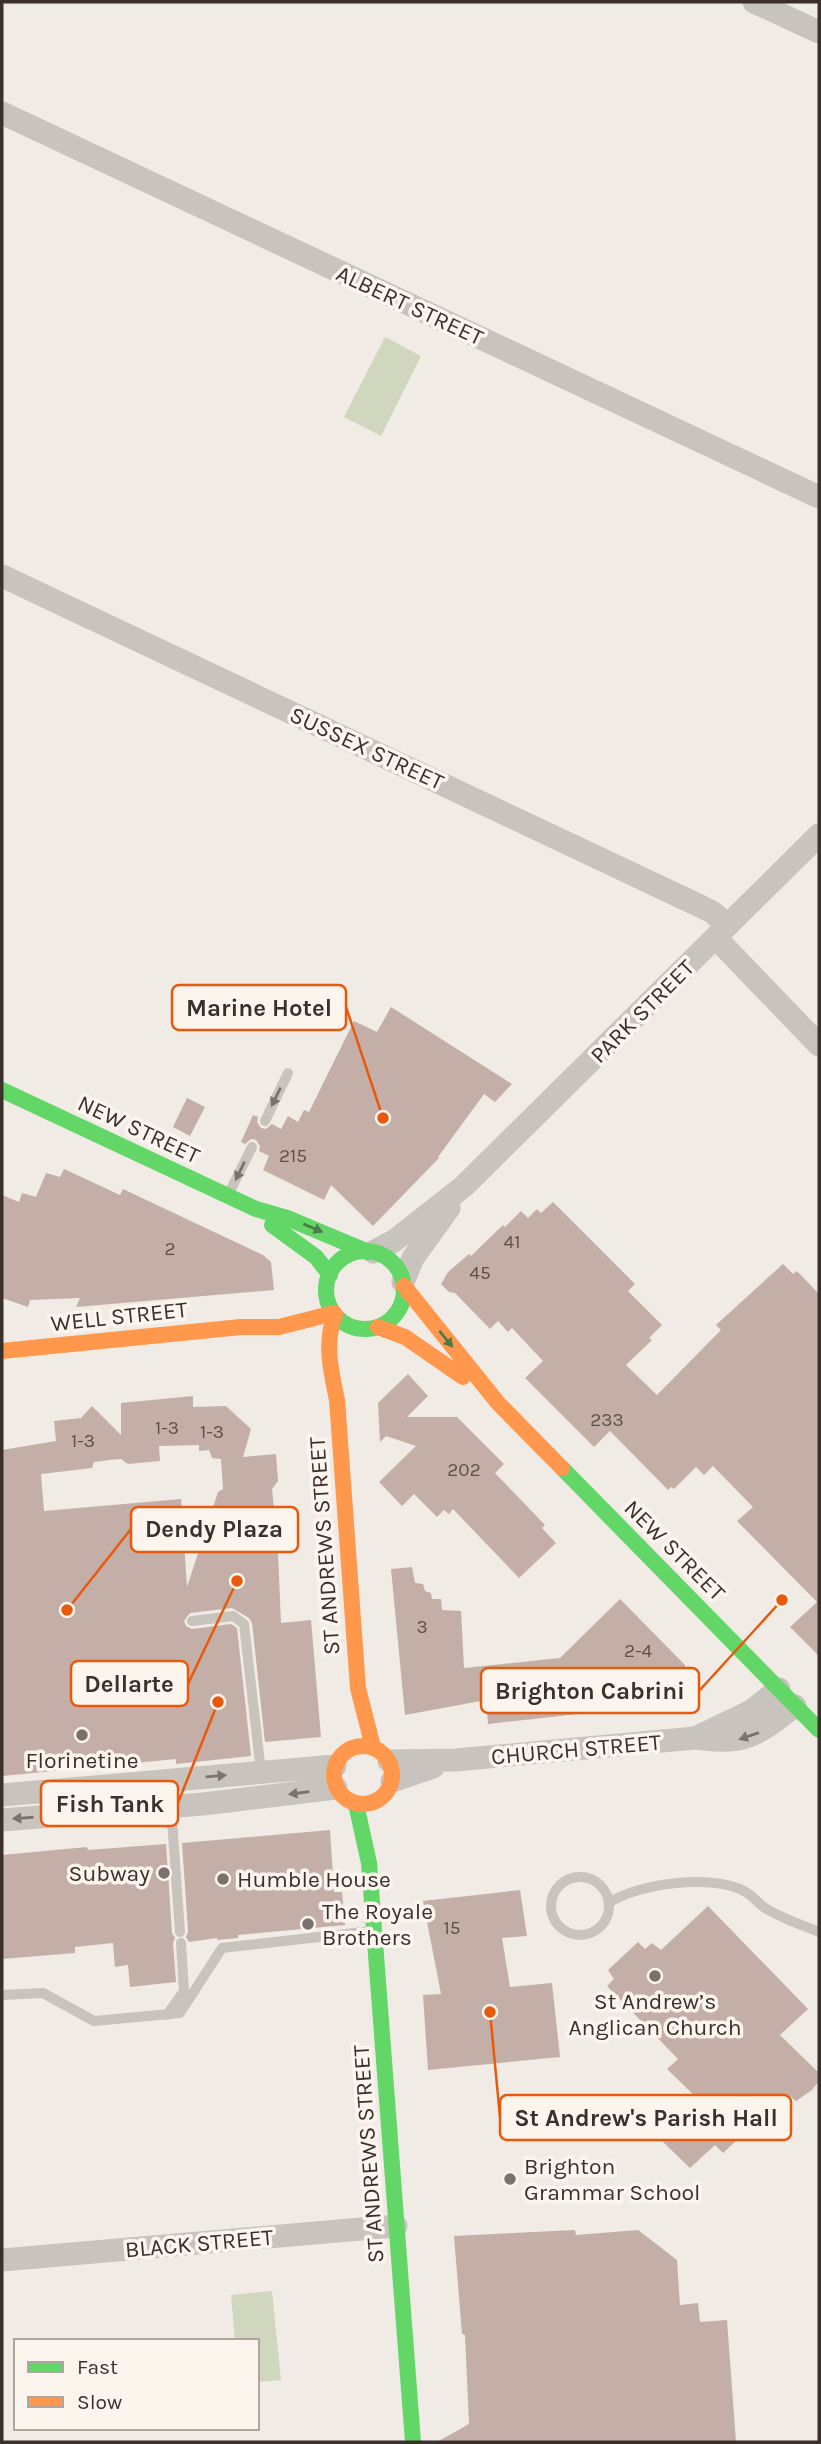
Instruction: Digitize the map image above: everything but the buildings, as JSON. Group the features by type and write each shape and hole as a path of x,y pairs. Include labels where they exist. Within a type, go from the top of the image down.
{"street":[{"path":"754,2 819,32"},
{"name":"ALBERT STREET","path":"2,113 819,497"},
{"name":"SUSSEX STREET","path":"2,576 712,912 722,932 819,1045"},
{"name":"PARK STREET","path":"370,1252 394,1241 464,1186 819,835"},
{"name":"NEW STREET","path":"2,1090 256,1209 287,1218 370,1252"},
{"name":"PARK STREET","path":"403,1284 413,1258 464,1186"},
{"name":"NEW STREET","path":"256,1209 273,1226 316,1257 329,1278"},
{"path":"310,1297 345,1258 370,1252 392,1263 403,1284 400,1308 391,1320 373,1328 355,1343"},
{"path":"329,1278 328,1301 335,1314 347,1325 373,1328"},
{"name":"NEW STREET","path":"403,1284 498,1403 819,1730"},
{"name":"WELL STREET","path":"2,1351 335,1314"},
{"name":"ST ANDREWS STREET","path":"335,1314 330,1328 330,1349 337,1408 358,1688 351,1749"},
{"path":"276,1320 301,1336"},
{"name":"NEW STREET","path":"373,1328 405,1337 498,1403"},
{"path":"314,1351 337,1408"},
{"name":"ST ANDREWS STREET","path":"337,1408 339,1383 346,1362"},
{"name":"ST ANDREWS STREET","path":"358,1688 384,1763"},
{"name":"CHURCH STREET","path":"384,1763 456,1760 695,1738 730,1741 746,1738 763,1730 787,1698"},
{"path":"358,1746 384,1763 389,1789 377,1801 363,1805 341,1796 336,1777 344,1753 351,1749 358,1746"},
{"path":"2,1795 261,1772 336,1777"},
{"path":"2,1820 171,1807 336,1777"},
{"name":"ST ANDREWS STREET","path":"369,1863 377,1801"},
{"name":"ST ANDREWS STREET","path":"356,1804 369,1863 413,2442"},
{"name":"BLACK STREET","path":"2,2260 396,2226"}],"lane":[{"path":"265,1121 288,1073"},
{"path":"228,1195 251,1147"},
{"path":"192,1621 233,1616 244,1624 261,1772"},
{"path":"167,2015 184,1991 171,1807"},
{"path":"609,1903 607,1893 601,1885 589,1877 571,1877 557,1887 552,1896 551,1912 561,1929 575,1935 585,1935 599,1929 606,1921 609,1903 619,1896 659,1886 716,1882 744,1891 766,1909 819,1932"},
{"path":"2,1996 43,1993 94,2021 180,2013 222,1948 375,1931"}],"green space":[{"path":"385,337 421,356 381,436 344,417"},
{"path":"272,2291 281,2380 259,2382 259,2339 235,2339 231,2295"}],"traffic: fast":[{"path":"2,1090 256,1209 287,1218 368,1252"},
{"path":"272,1225 316,1257 330,1275"},
{"path":"365,1251 380,1254 392,1263 401,1275 404,1290 401,1305 392,1317 380,1326 365,1329 350,1326 338,1317 329,1305 326,1290 329,1275 338,1263 350,1254 365,1251"},
{"path":"562,1468 819,1730"},
{"path":"356,1804 369,1863 413,2442"}],"traffic: slow":[{"path":"404,1286 498,1403 562,1468"},
{"path":"2,1351 241,1327 279,1327 334,1313"},
{"path":"335,1315 330,1336 330,1357 337,1400 358,1688 373,1747"},
{"path":"378,1327 405,1337 463,1377"},
{"path":"357,1746 369,1746 384,1754 392,1769 392,1775 392,1781 384,1796 369,1804 357,1804 342,1796 334,1781 334,1769 342,1754 357,1746"}],"place":[{"name":"Marine Hotel","path":"383,1118"},
{"name":"Dellarte","path":"237,1581"},
{"name":"Brighton Cabrini","path":"782,1600"},
{"name":"Dendy Plaza","path":"67,1610"},
{"name":"Fish Tank","path":"218,1702"},
{"name":"Florinetine","path":"82,1735"},
{"name":"Subway","path":"164,1873"},
{"name":"Humble House","path":"223,1879"},
{"name":"The Royale Brothers","path":"308,1924"},
{"name":"St Andrew’s Anglican Church","path":"655,1976"},
{"name":"St Andrew's Parish Hall","path":"490,2012"},
{"name":"Brighton Grammar School","path":"510,2179"}]}
